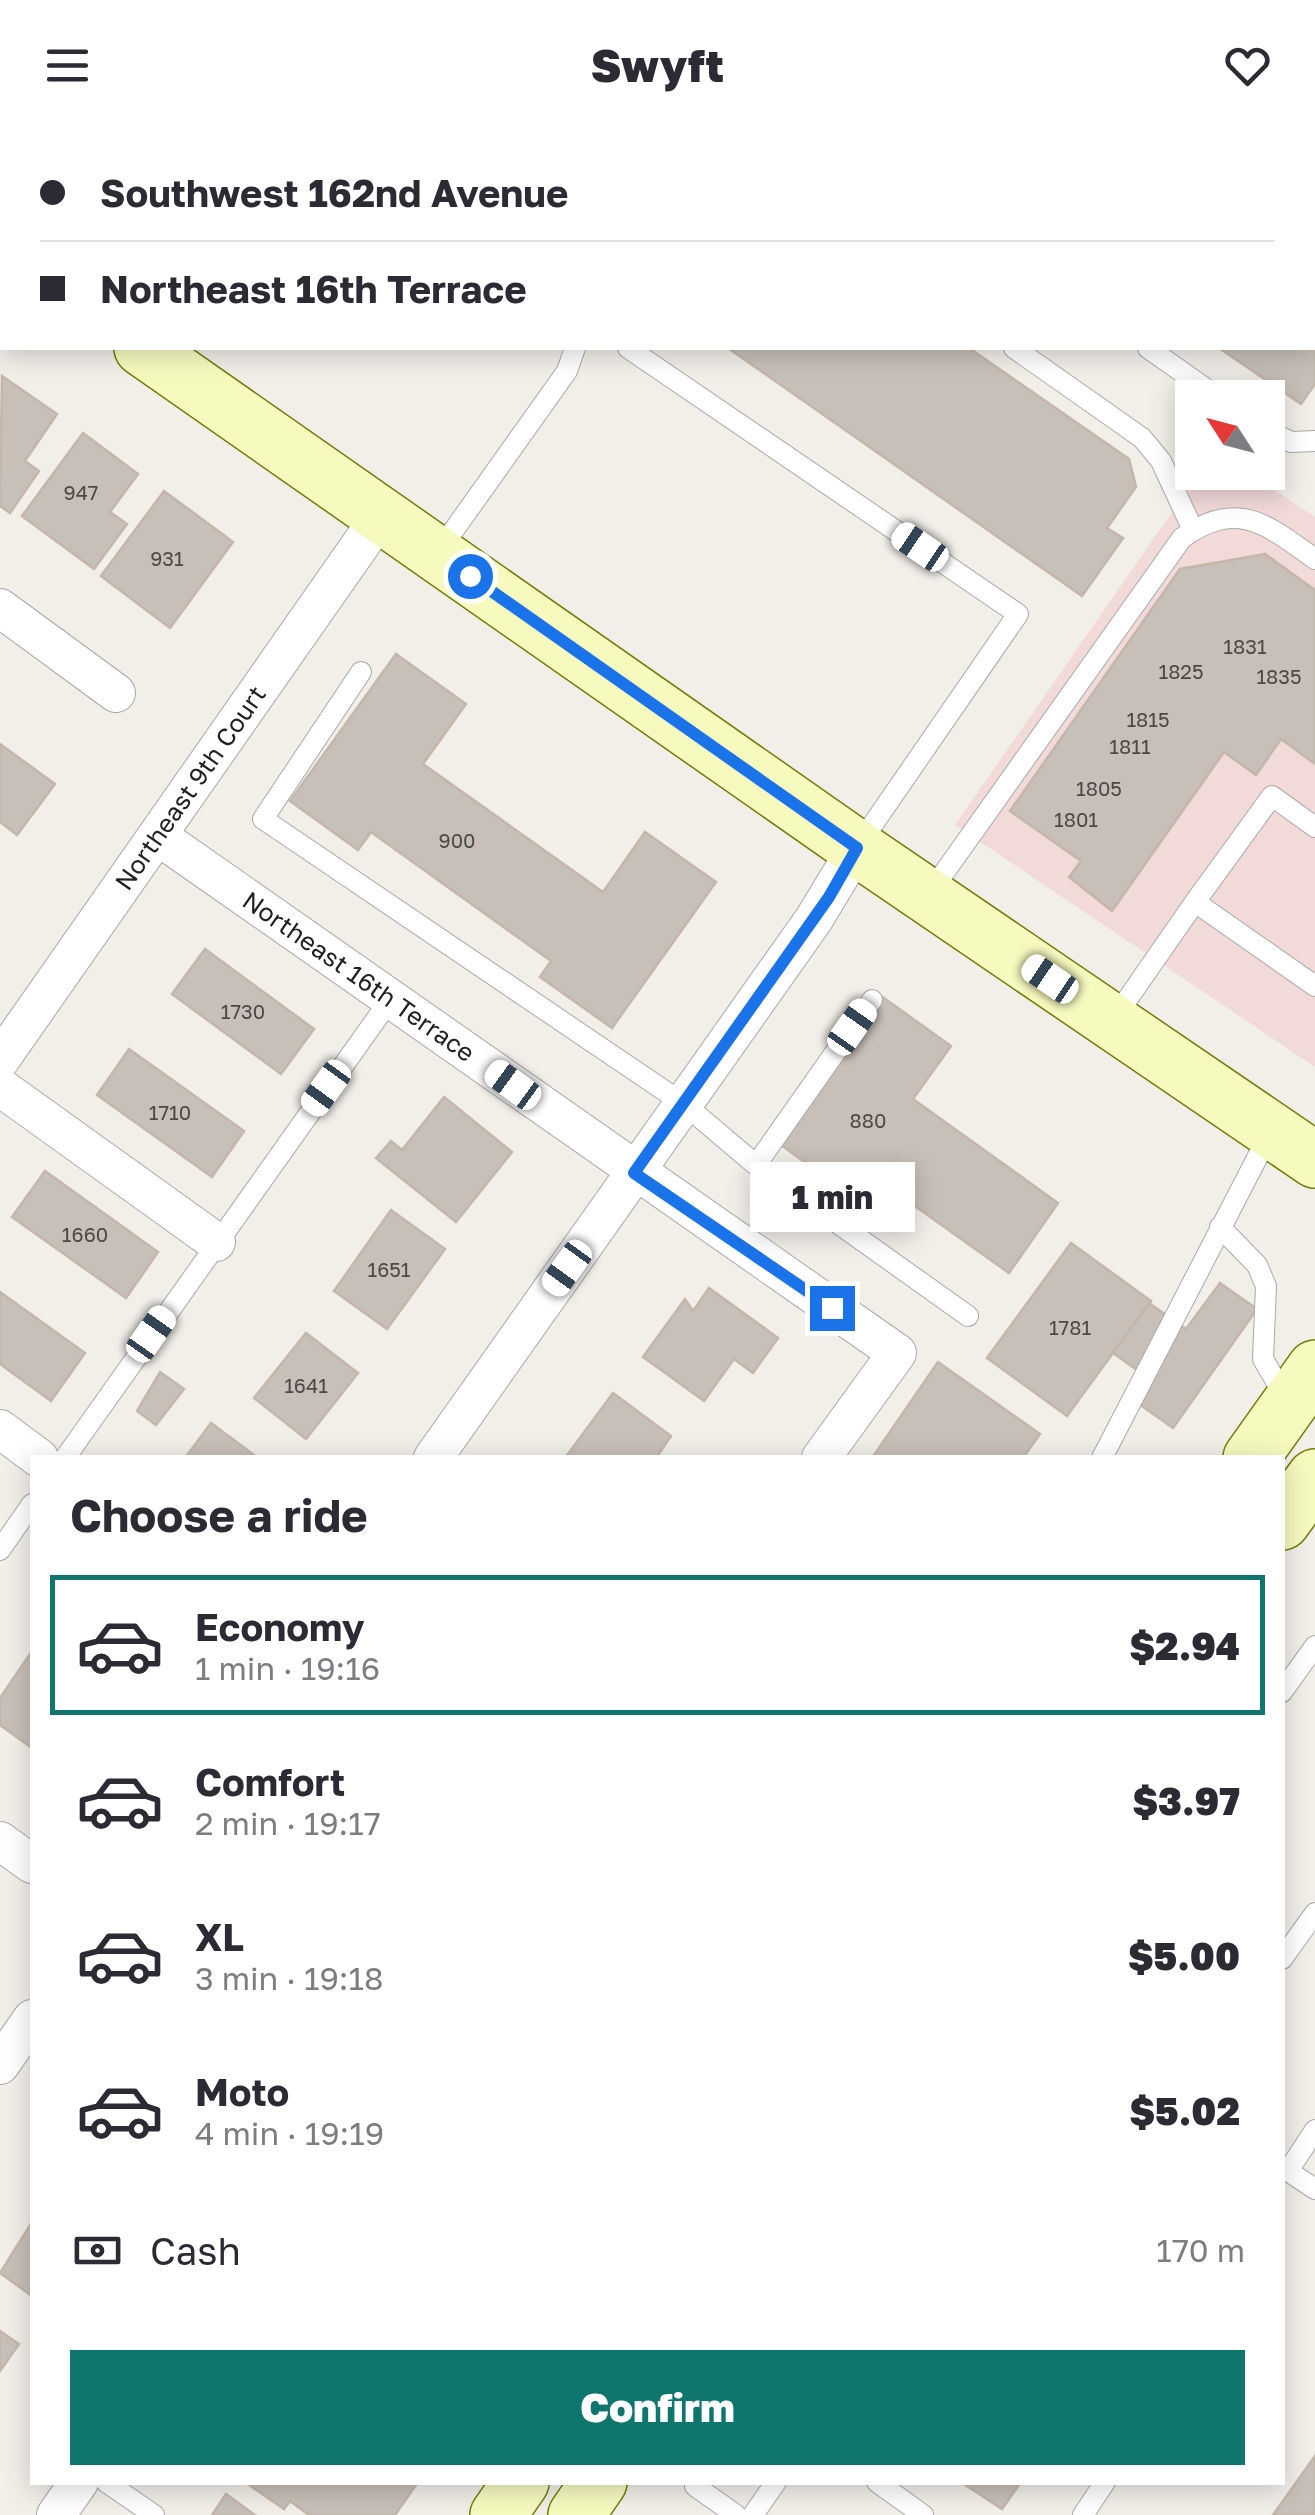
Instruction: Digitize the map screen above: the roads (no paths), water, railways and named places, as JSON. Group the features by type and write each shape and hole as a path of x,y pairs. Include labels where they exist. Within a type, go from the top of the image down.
{"street":[{"path":"145,350 857,848 1293,1145"},
{"name":"Northeast 9th Court","path":"0,1060 382,514"},
{"path":"0,608 116,693"},
{"name":"Northeast 16th Terrace","path":"158,836 392,997 634,1173 897,1352 823,1455"},
{"path":"435,1455 829,897 857,848"},
{"path":"0,1087 216,1242"},
{"path":"1253,1455 1302,1385"},
{"path":"0,1429 35,1455"},
{"path":"1285,1518 1315,1476"},
{"path":"0,1841 30,1863"},
{"path":"0,2065 30,2023"},
{"path":"56,2515 77,2485"},
{"path":"498,2515 519,2485"},
{"path":"576,2515 597,2485"}],"lane":[{"path":"438,553 567,371 573,350"},
{"path":"631,350 1018,614 857,848"},
{"path":"1017,350 1142,438 1161,461 1193,530"},
{"path":"1151,350 1193,380"},
{"path":"1285,439 1315,441"},
{"path":"928,896 1173,549 1193,530 1228,518 1257,520 1315,559"},
{"path":"361,672 263,819 684,1104 756,1166 968,1316"},
{"path":"1113,1020 1272,796 1315,826"},
{"path":"1195,902 1315,986"},
{"path":"67,1455 392,997"},
{"path":"756,1166 872,1000"},
{"path":"1104,1455 1220,1226 1293,1145"},
{"path":"1220,1226 1257,1265 1266,1286 1263,1359 1302,1385"},
{"path":"0,1550 30,1507"},
{"path":"1285,1688 1315,1646"},
{"path":"1285,1955 1315,1914"},
{"path":"1315,2130 1286,2169 1315,2189"},
{"path":"110,2485 154,2515"},
{"path":"753,2515 774,2485"},
{"path":"881,2485 923,2515"},
{"path":"1083,2515 1103,2485"},
{"path":"695,2486 736,2515"}]}
